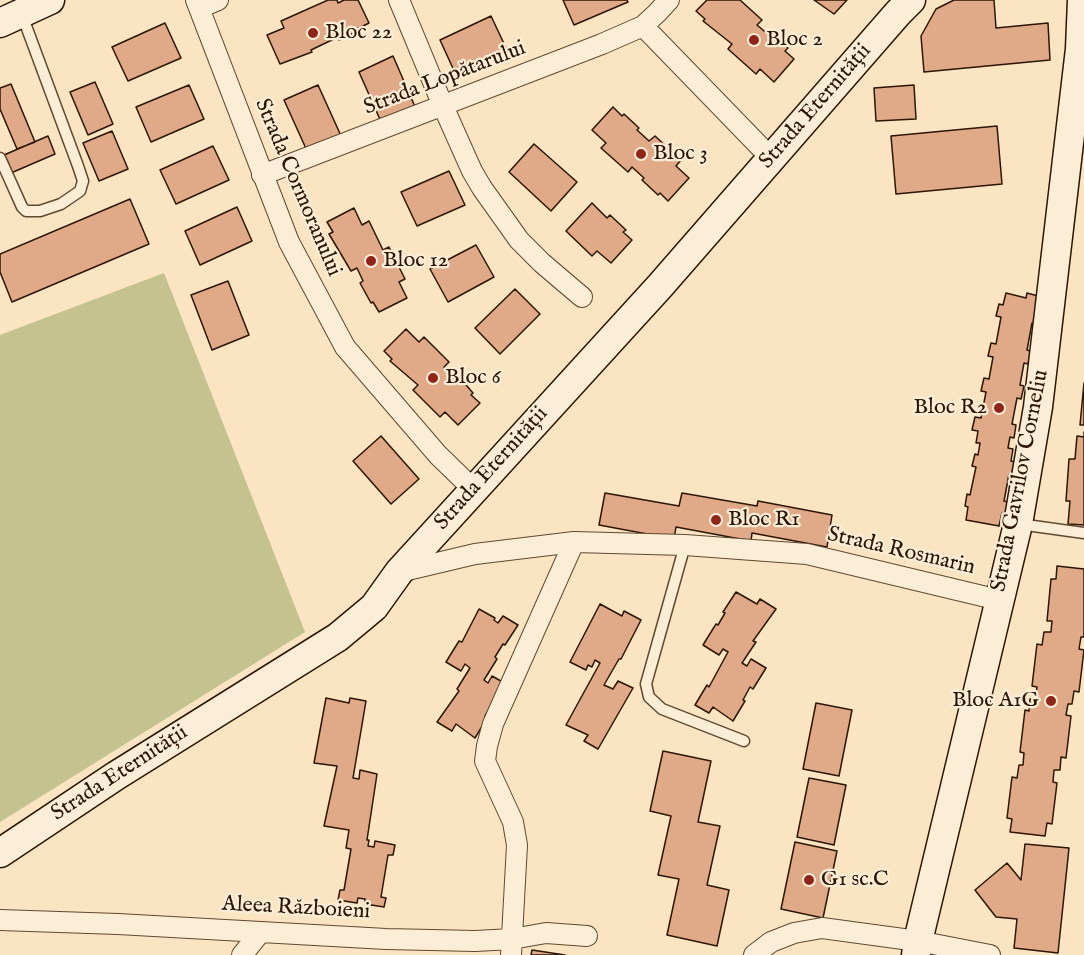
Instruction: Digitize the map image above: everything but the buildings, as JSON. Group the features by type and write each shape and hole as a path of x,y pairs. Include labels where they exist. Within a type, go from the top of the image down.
{"street":[{"path":"11,18 50,0"},
{"path":"197,4 218,0"},
{"path":"399,0 472,171 519,240 582,297"},
{"name":"Strada Eternității","path":"0,853 117,775 338,637 374,607 399,572 652,295 911,0"},
{"name":"Strada Gavrilov Corneliu","path":"917,948 1018,524 1038,407 1082,49 1082,0"},
{"name":"Strada Cormoranului","path":"197,4 289,242 345,347 438,455 473,489"},
{"name":"Strada Lopătarului","path":"262,175 602,45 655,10 771,158"},
{"path":"512,947 517,845 513,822 485,761 487,746 493,724 574,542"},
{"name":"Strada Rosmarin","path":"399,572 475,554 574,542 685,545 807,554 999,600"},
{"name":"Aleea Războieni","path":"0,920 129,924 260,933 384,947 475,941 512,947 546,933 587,936"},
{"path":"754,955 771,942 794,933 822,928 917,948 990,955"},
{"path":"243,955 260,933"}],"lane":[{"path":"0,158 22,207 26,210 40,211 61,204 80,191 83,181 78,166 11,18"},
{"path":"1018,524 1084,533"},
{"path":"685,545 646,684 649,697 662,709 744,741"}],"shaded area":[{"path":"164,273 305,632 0,822 0,335"}],"place":[{"name":"Bloc 22","path":"313,33"},
{"name":"Bloc 2","path":"754,40"},
{"name":"Bloc 3","path":"641,154"},
{"name":"Bloc 12","path":"371,261"},
{"name":"Bloc 6","path":"433,378"},
{"name":"Bloc R2","path":"999,408"},
{"name":"Bloc R1","path":"716,520"},
{"name":"Bloc A1G","path":"1051,701"},
{"name":"G1 sc.C","path":"809,880"}]}
